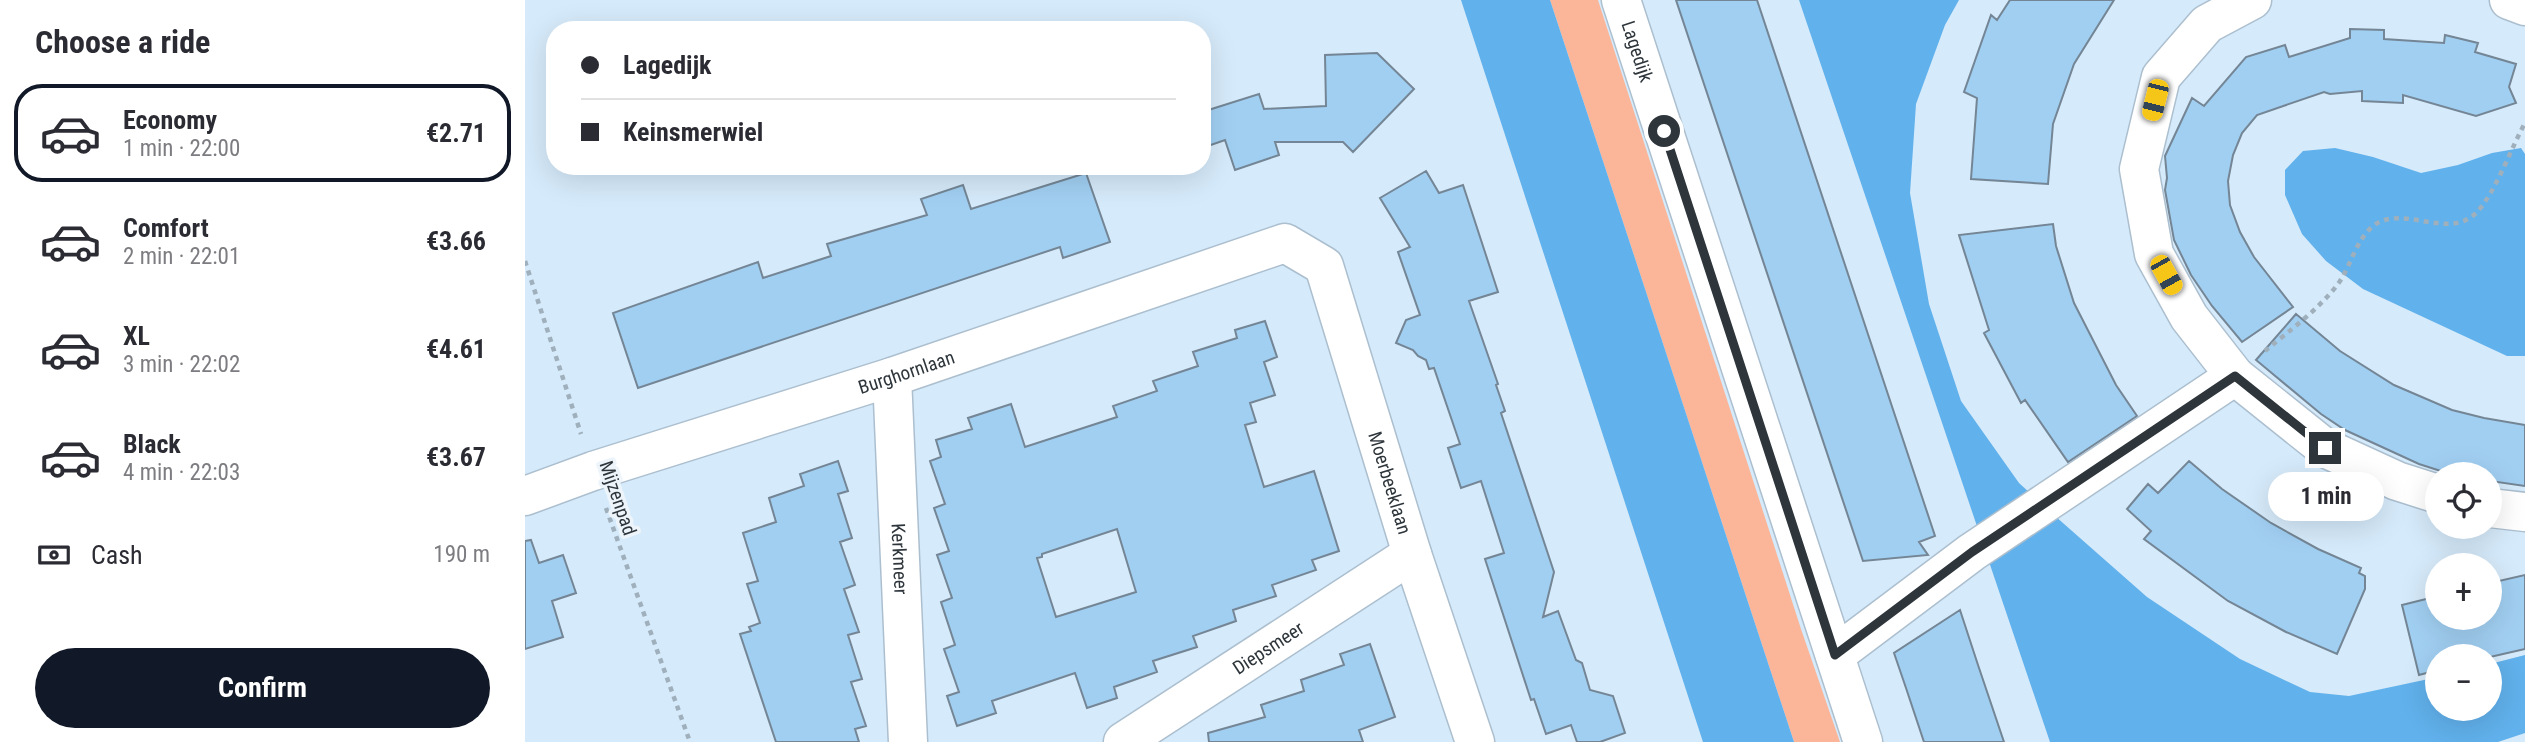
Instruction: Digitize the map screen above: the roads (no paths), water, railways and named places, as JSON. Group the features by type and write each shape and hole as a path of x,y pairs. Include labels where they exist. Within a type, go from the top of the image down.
{"street":[{"name":"Lagedijk","path":"1621,0 1863,742"},
{"path":"2252,0 2207,24 2161,77 2139,169 2154,254 2189,317 2235,376 2325,448 2397,481 2425,490"},
{"path":"2509,0 2525,6"},
{"name":"Burghornlaan","path":"525,496 593,471 892,377 1285,243"},
{"name":"Moerbeeklaan","path":"1285,243 1324,267 1412,554 1475,742"},
{"path":"1835,655 1972,552 2235,376"},
{"name":"Kerkmeer","path":"892,377 909,741"},
{"path":"2502,509 2525,512"},
{"name":"Diepsmeer","path":"1123,742 1412,554"}],"water":[{"path":"1461,0 1550,0 1794,742 1703,742"},
{"path":"1799,0 1959,0 1945,25 1916,104 1910,193 1929,304 1961,401 2019,483 2055,516 2147,597 2240,659 2310,692 2349,696 2425,680 2425,721 2502,721 2502,661 2525,655 2525,733 2498,742 2050,742"},
{"path":"2335,148 2421,173 2458,165 2492,153 2521,148 2525,154 2525,356 2507,356 2363,289 2326,261 2302,234 2285,195 2285,170 2303,151"}]}
